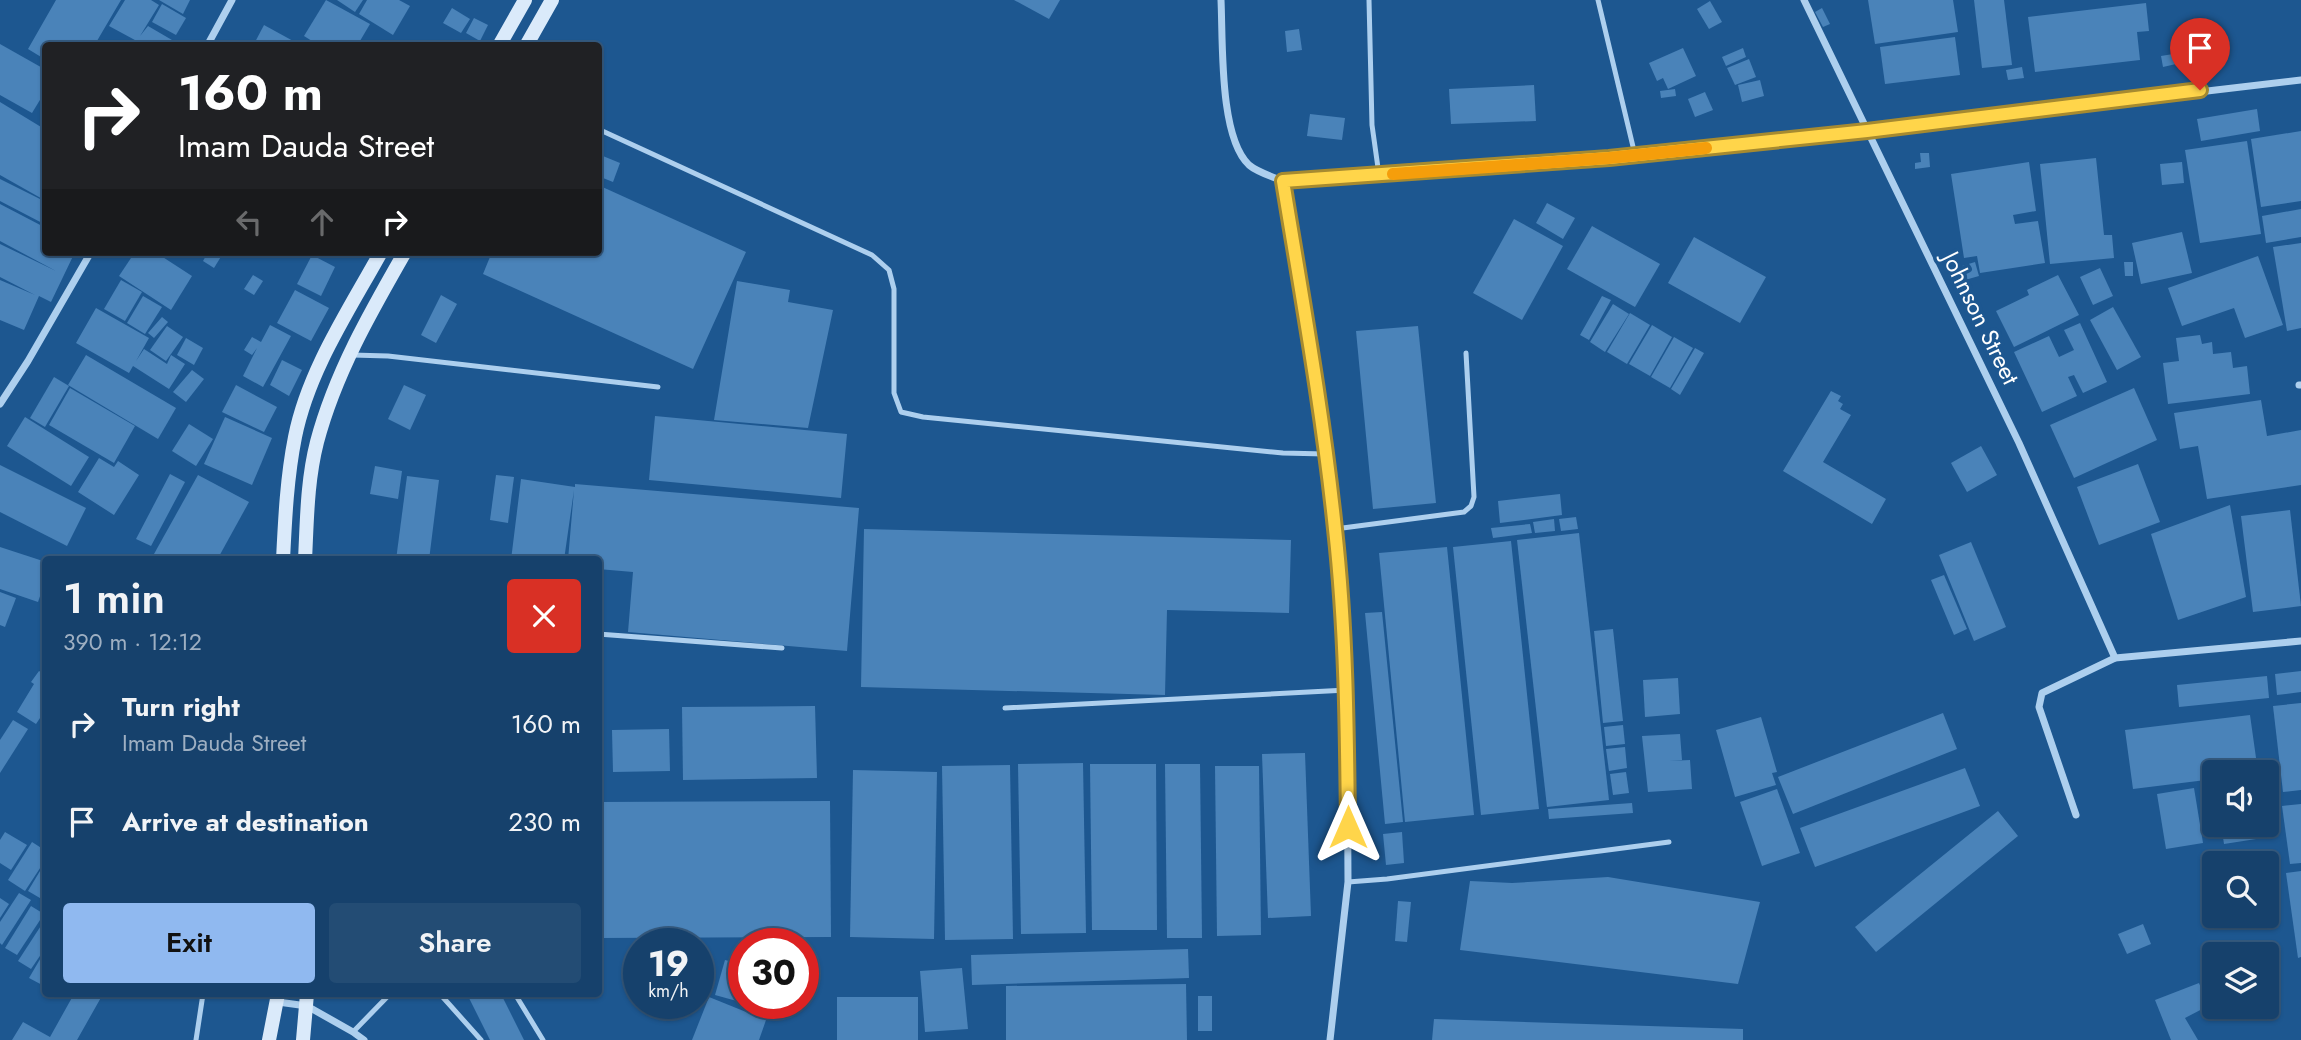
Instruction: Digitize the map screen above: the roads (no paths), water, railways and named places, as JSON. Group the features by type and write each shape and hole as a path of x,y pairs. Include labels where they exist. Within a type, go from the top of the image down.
{"main road":[{"path":"501,42 525,0"},
{"path":"528,42 552,0"},
{"path":"283,556 289,472 295,435 306,401 338,331 378,256"},
{"path":"305,556 308,489 317,442 349,355 403,256"},
{"path":"269,1040 278,998"},
{"path":"303,1040 307,1000"}],"street":[{"path":"209,42 232,0"},
{"path":"1221,0 1228,121 1239,153 1250,166 1283,181 1635,155 1867,131 2301,80"},
{"name":"Johnson Street","path":"1804,0 2008,418 2115,658"},
{"path":"1283,181 1335,529 1347,690 1348,882 1330,1040"},
{"path":"0,404 89,256"},
{"path":"2076,815 2039,707 2042,694 2115,658 2301,641"},
{"path":"278,998 307,1000 364,1040"}],"lane":[{"path":"1369,0 1372,125 1379,175"},
{"path":"1598,0 1635,155"},
{"path":"602,131 872,255 889,270 894,289 894,393 901,412 923,417 1283,453 1325,454"},
{"path":"1335,529 1464,512 1471,506 1474,497 1466,354"},
{"path":"349,355 387,356 658,387"},
{"path":"602,634 782,648"},
{"path":"1004,708 1347,690"},
{"path":"1348,882 1669,842"},
{"path":"196,1040 203,997"},
{"path":"353,1032 387,997"},
{"path":"443,997 481,1040"},
{"path":"518,997 543,1040"}]}
